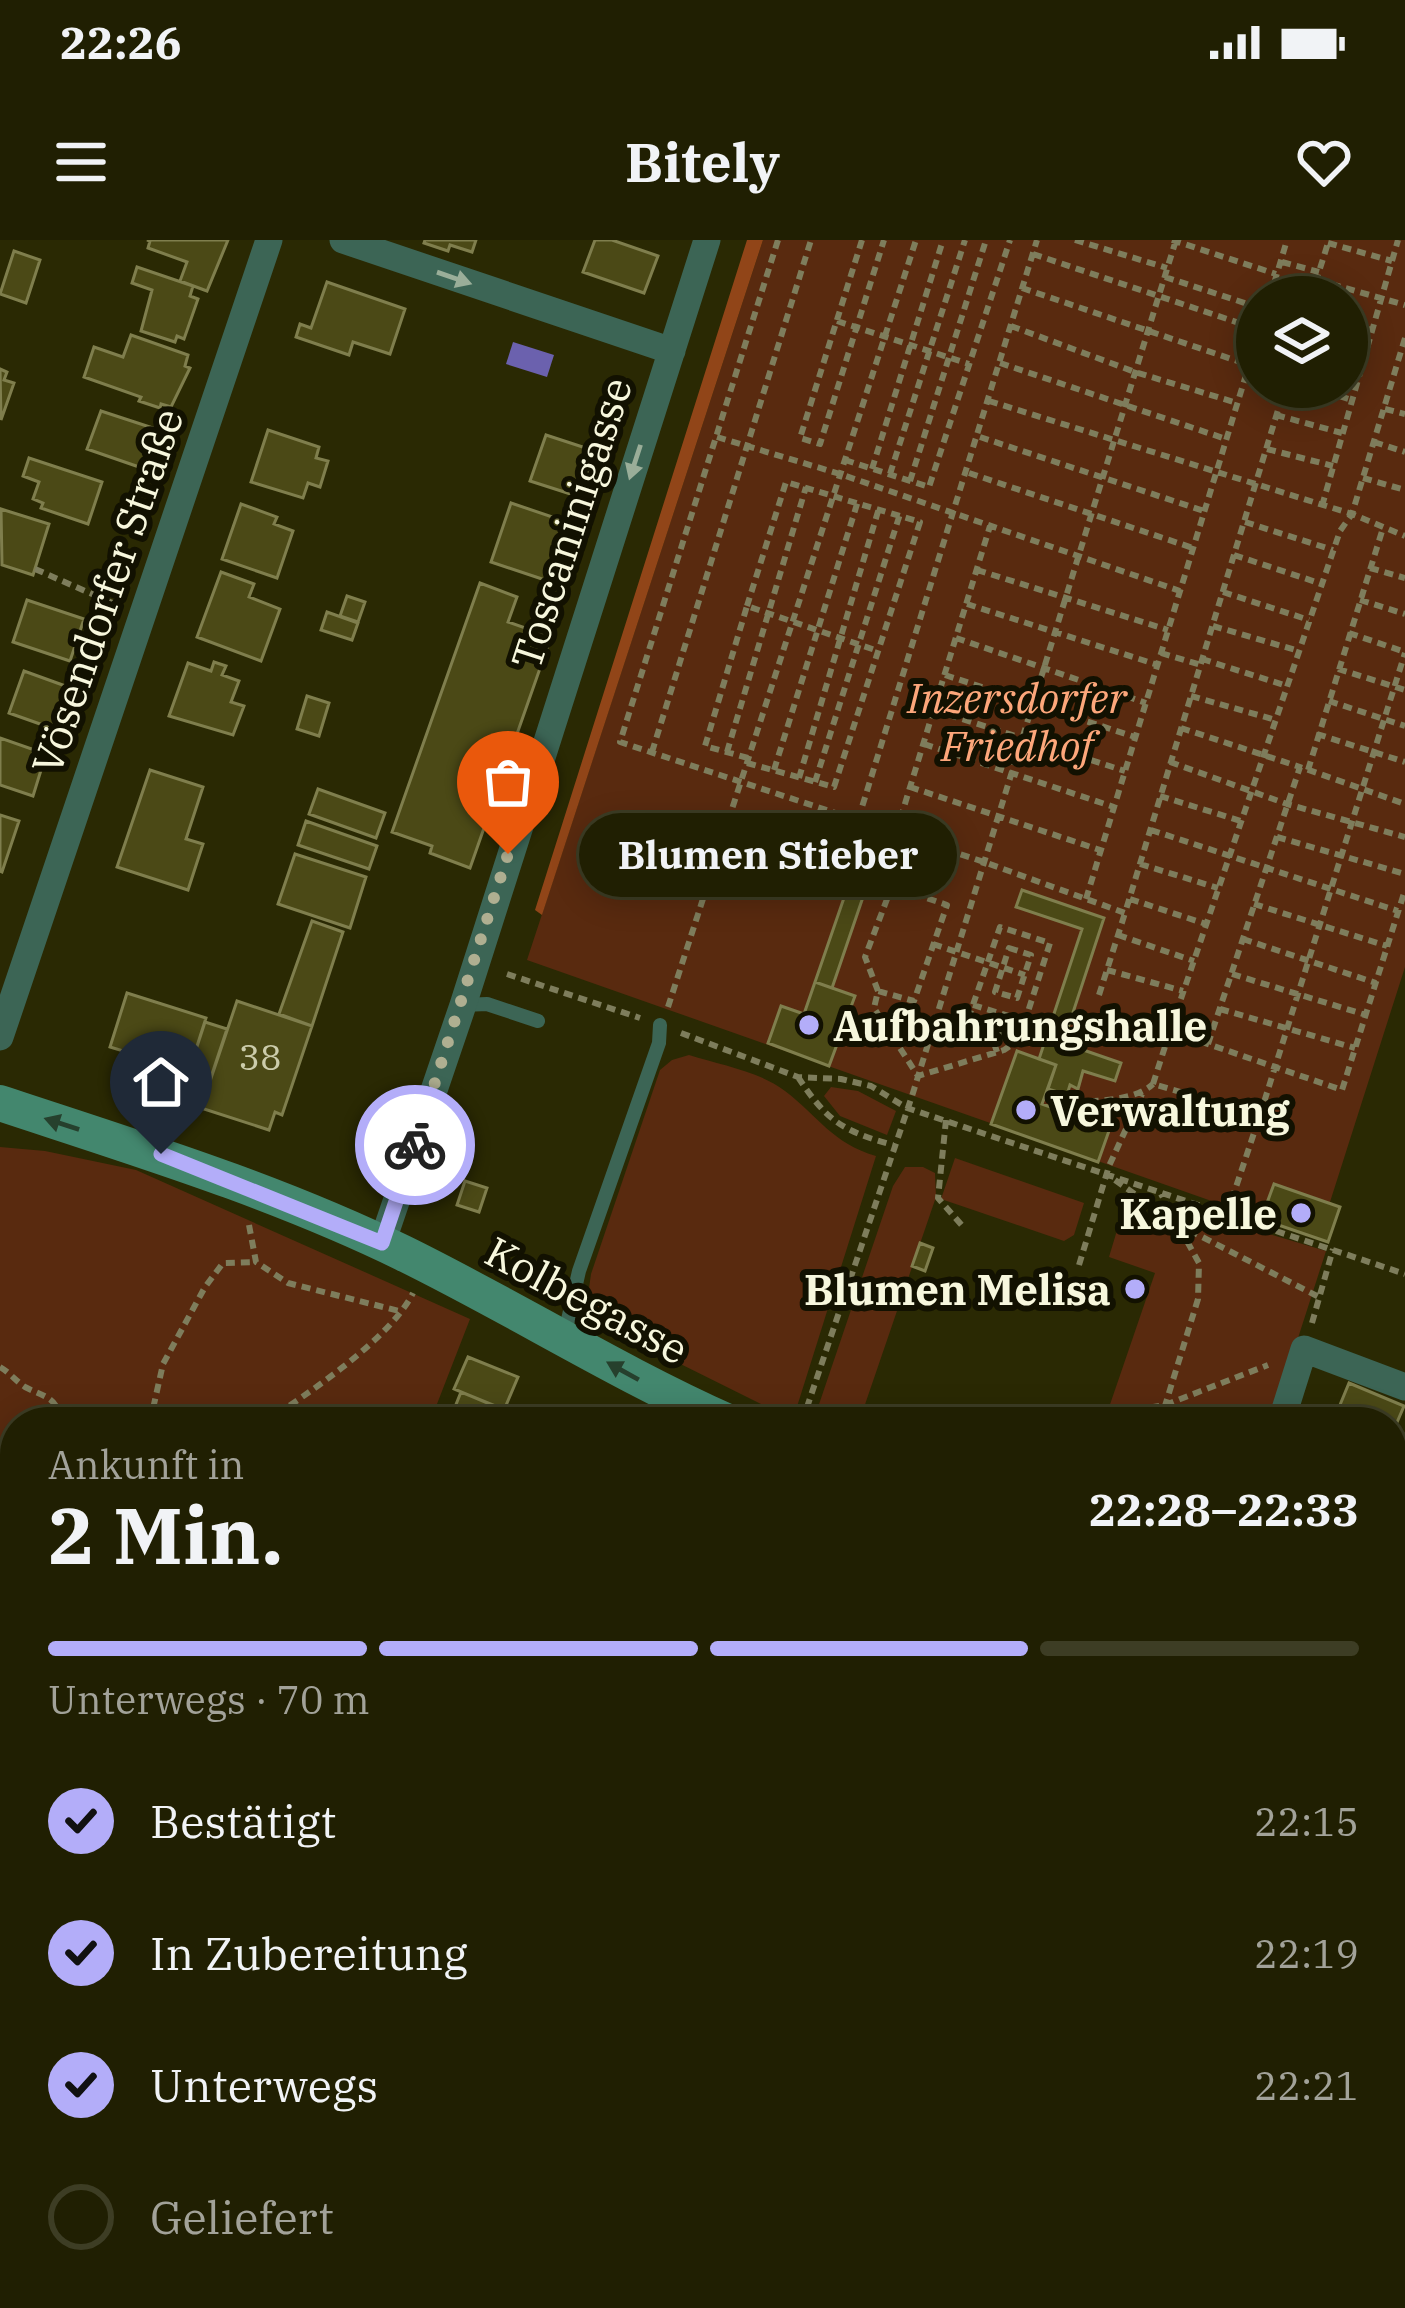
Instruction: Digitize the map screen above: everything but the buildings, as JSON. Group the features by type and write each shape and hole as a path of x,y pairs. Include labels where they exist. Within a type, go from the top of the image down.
{"main road":[{"name":"Kolbegasse","path":"0,1103 161,1154 394,1249 694,1407"}],"street":[{"name":"Vösendorfer Straße","path":"0,1036 269,240"},
{"path":"343,240 672,351"},
{"name":"Toscaninigasse","path":"394,1249 463,1005 707,240"},
{"path":"1286,1407 1304,1348 1405,1387"}],"lane":[{"path":"463,1005 487,1004 538,1022"},
{"path":"563,1338 579,1270 659,1043 660,1025"}],"path":[{"path":"778,240 620,742 1125,913"},
{"path":"652,752 811,240"},
{"path":"862,240 800,438 820,444 884,240"},
{"path":"660,1025 916,240"},
{"path":"872,469 943,240"},
{"path":"890,474 965,240"},
{"path":"910,481 986,240"},
{"path":"845,460 929,487 1010,240"},
{"path":"858,820 1036,240"},
{"path":"1075,240 1236,300"},
{"path":"807,1407 907,1108 1174,240 1276,274 1287,240"},
{"path":"1368,340 1398,240"},
{"path":"1280,262 1318,276 1328,242 1392,261"},
{"path":"1033,254 1236,322"},
{"path":"1022,288 1236,361"},
{"path":"1368,294 1405,305"},
{"path":"837,321 969,364"},
{"path":"1011,326 1236,403"},
{"path":"1079,1265 1107,1174 1142,1094 1153,1084 1333,550 1352,514 1405,338"},
{"path":"1000,363 1226,439"},
{"path":"1395,370 1405,374"},
{"path":"989,401 1352,514 1405,536"},
{"path":"1087,899 1237,408"},
{"path":"1099,995 1278,408"},
{"path":"1322,506 1350,408"},
{"path":"1384,408 1405,415"},
{"path":"1276,415 1342,433"},
{"path":"716,436 1180,591"},
{"path":"978,436 1204,512"},
{"path":"1374,442 1405,452"},
{"path":"1266,448 1333,466"},
{"path":"968,472 1193,548"},
{"path":"1363,478 1405,490"},
{"path":"786,482 834,494 920,522 834,787 705,746 786,482"},
{"path":"727,752 806,487"},
{"path":"774,770 859,501"},
{"path":"799,778 879,508"},
{"path":"815,782 900,514"},
{"path":"1244,522 1333,550"},
{"path":"896,833 990,526"},
{"path":"1208,1044 1287,804 1317,734 1383,528"},
{"path":"1233,555 1322,584"},
{"path":"1370,568 1405,578"},
{"path":"35,569 87,595 143,613"},
{"path":"976,569 1168,630"},
{"path":"1222,592 1310,620"},
{"path":"1360,601 1405,614"},
{"path":"966,604 1158,664"},
{"path":"747,606 878,651"},
{"path":"1213,626 1299,651"},
{"path":"1227,1214 1405,653 1349,633"},
{"path":"956,638 1146,703"},
{"path":"1161,653 1287,686"},
{"path":"1338,669 1405,690"},
{"path":"944,675 1136,737"},
{"path":"1191,696 1276,720"},
{"path":"1328,701 1405,727"},
{"path":"934,710 1125,771"},
{"path":"1180,728 1405,804"},
{"path":"1317,734 1405,762"},
{"path":"923,744 1114,807"},
{"path":"1170,762 1287,804 1405,837"},
{"path":"910,787 1101,850"},
{"path":"1160,796 1241,821"},
{"path":"1150,830 1398,911"},
{"path":"1276,837 1405,874"},
{"path":"1140,864 1218,888"},
{"path":"878,991 914,1001 946,905 892,886 865,957 878,991 874,1008 917,1076"},
{"path":"1067,1031 1170,1030 1342,1090 1405,890"},
{"path":"1129,898 1206,924"},
{"path":"1254,904 1387,946"},
{"path":"997,1052 994,1043 1025,1021 1050,943 1000,927 967,1022 1004,1035"},
{"path":"1118,935 1194,961"},
{"path":"1243,939 1376,983"},
{"path":"933,944 1024,975"},
{"path":"1009,948 1031,956 1024,975 1017,998 995,992 1009,948"},
{"path":"1107,970 1183,991"},
{"path":"507,974 798,1077 871,1086 907,1108 1405,1274"},
{"path":"1232,974 1366,1015"},
{"path":"973,1005 1025,1021"},
{"path":"1220,1009 1355,1048"},
{"path":"917,1076 997,1052 1034,1030 1049,1029"},
{"path":"798,1077 824,1114 844,1130 894,1146"},
{"path":"1153,1084 1260,1115"},
{"path":"1045,1096 1063,1101 1142,1094"},
{"path":"946,1120 938,1198 965,1229"},
{"path":"1107,1174 1177,1224 1319,1297"},
{"path":"1159,1191 1199,1264 1198,1299 1165,1405"},
{"path":"248,1219 256,1262"},
{"path":"288,1407 403,1312 414,1291 394,1249"},
{"path":"1152,1407 1256,1368 1291,1360 1304,1348 1334,1250"},
{"path":"153,1407 163,1364 223,1263 256,1262 288,1283 403,1312"},
{"path":"0,1366 22,1385 45,1393 58,1407"}],"green space":[{"name":"Inzersdorfer Friedhof","path":"763,240 1405,240 1405,967 1330,1202 1340,1207 1328,1242 527,960"},
{"path":"689,1055 775,1084 837,1137 876,1156 797,1407 767,1407 590,1319 586,1310 591,1274 660,1070"},
{"path":"831,1087 858,1091 896,1111 887,1135 840,1116 824,1096"},
{"path":"0,1147 136,1170 470,1319 436,1407 0,1407"},
{"path":"955,1158 1084,1203 1074,1235 1064,1241 941,1199"},
{"path":"905,1167 923,1167 935,1173 936,1197 864,1407 818,1407 893,1186"},
{"path":"1229,1222 1326,1251 1276,1407 1109,1407 1155,1273 1109,1257 1118,1227"}],"shaded area":[{"path":"747,240 763,240 542,915 535,910"},
{"path":"513,342 554,355 547,377 506,364"}],"way so far":[{"path":"415,1145 508,854"}],"place":[{"name":"Blumen Stieber","path":"508,854"},
{"name":"Aufbahrungshalle","path":"809,1025"},
{"name":"Verwaltung","path":"1026,1110"},
{"name":"Kapelle","path":"1301,1213"},
{"name":"Blumen Melisa","path":"1135,1289"}],"route":[{"path":"161,1154 382,1243 415,1145"}]}
